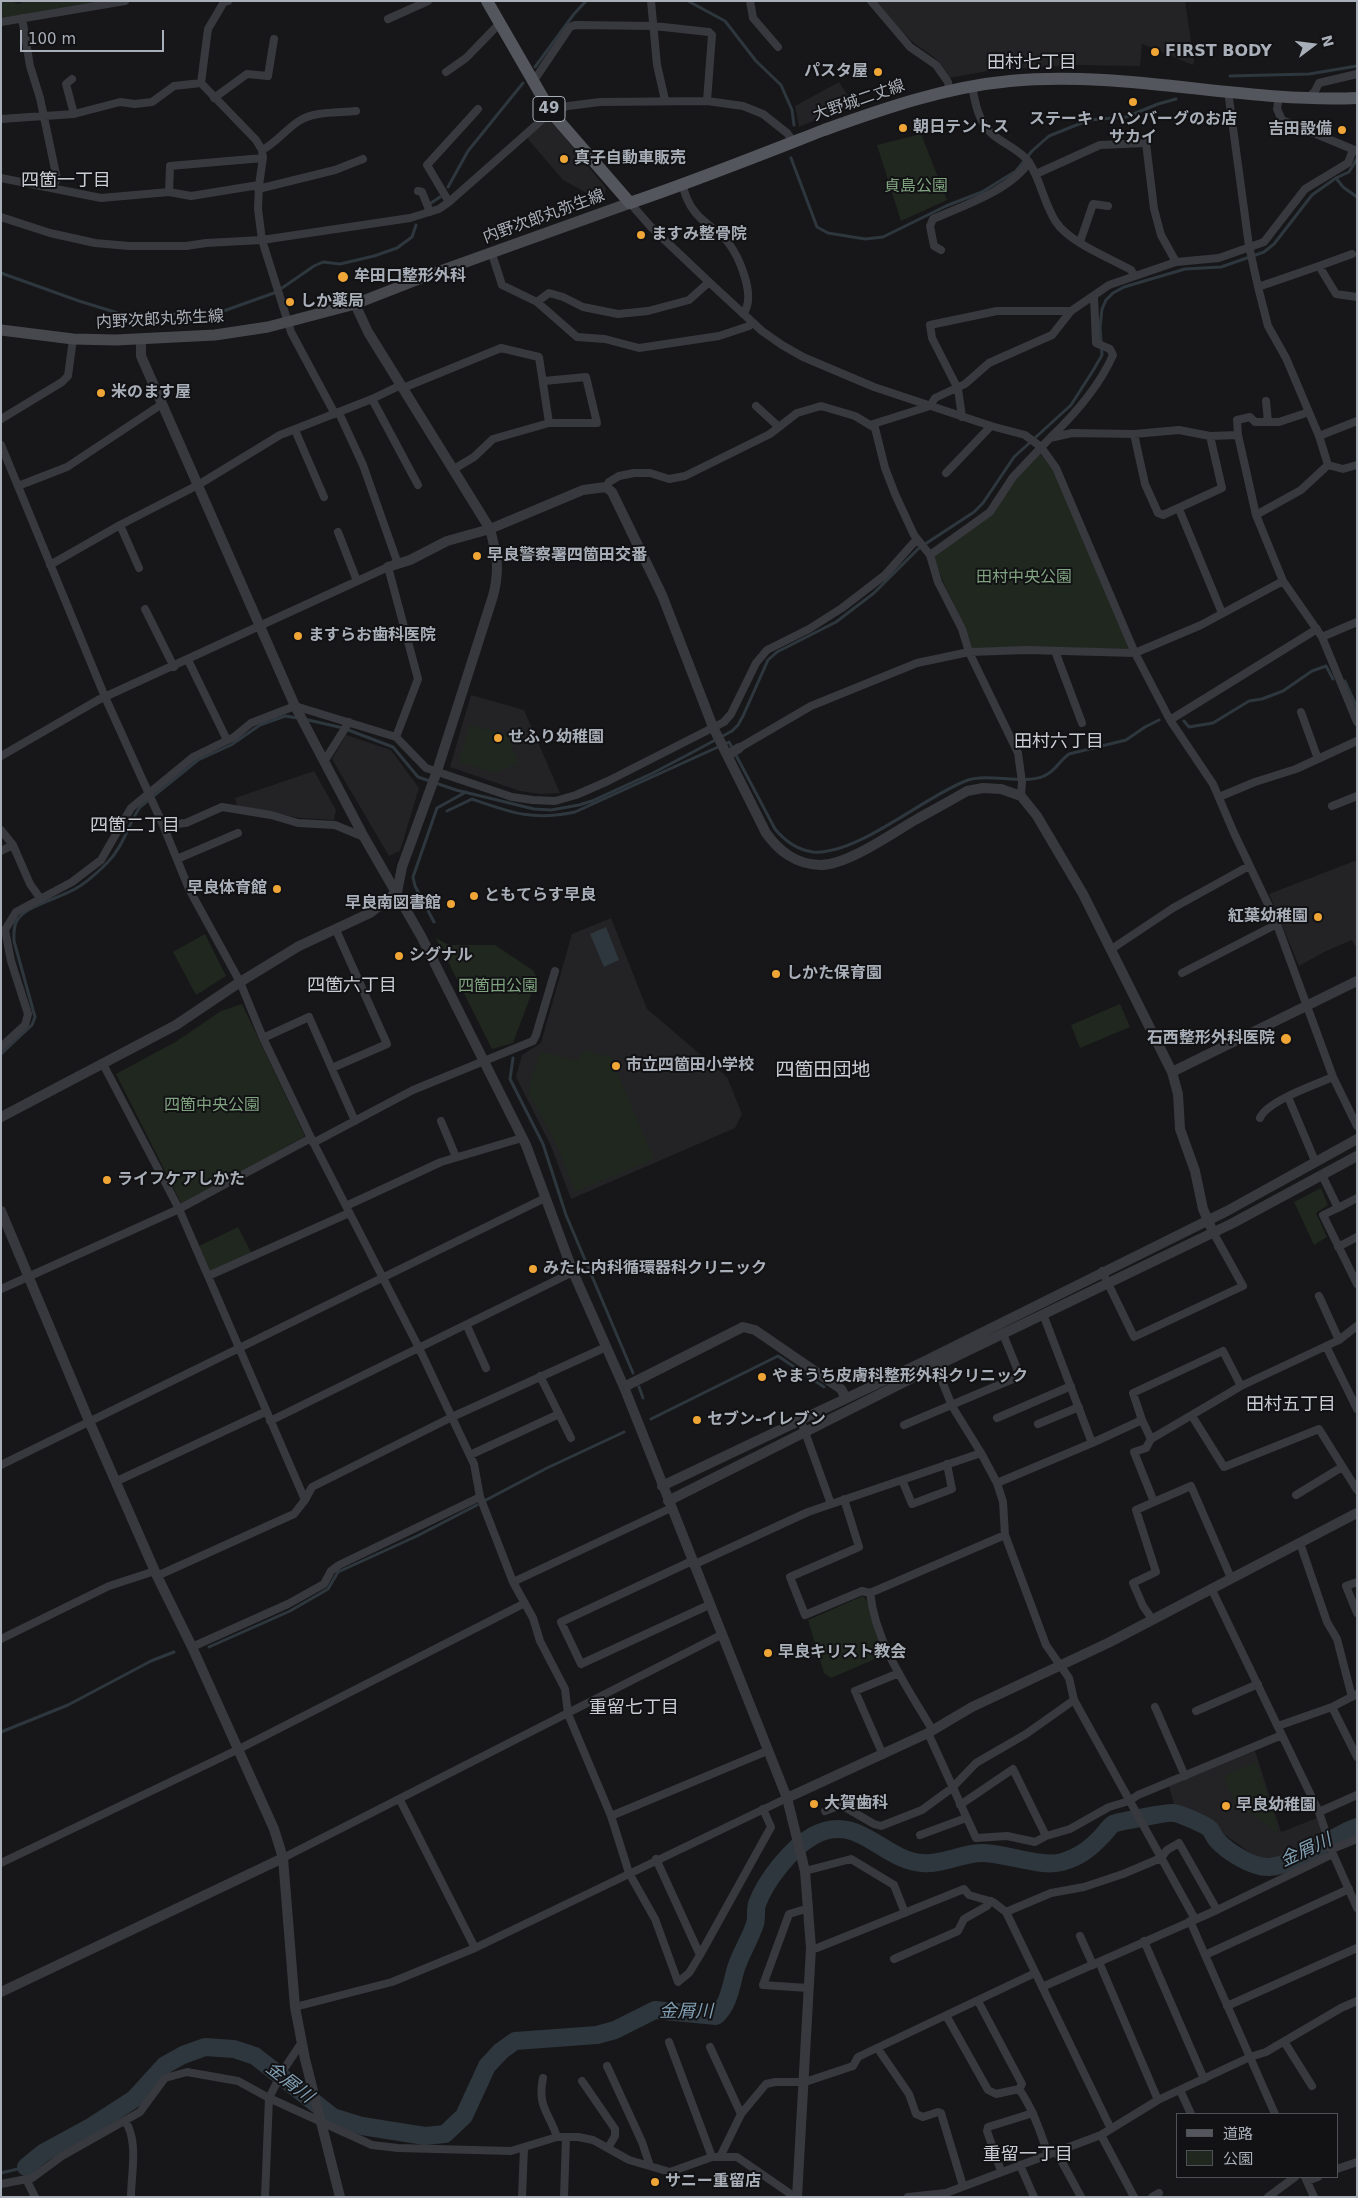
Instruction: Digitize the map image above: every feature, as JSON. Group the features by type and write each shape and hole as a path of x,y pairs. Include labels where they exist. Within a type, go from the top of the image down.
{"main road":[{"name":"49","path":"487,1 551,112 630,203"},
{"name":"大野城二丈線","path":"630,203 862,116 949,90 1010,80 1078,77 1157,82 1279,96 1357,98"},
{"name":"内野次郎丸弥生線","path":"1,330 73,339 142,340 215,336 288,322 355,304 432,274 630,203"}],"street":[{"path":"1,22 125,1"},
{"path":"228,1 224,2 208,30 201,83 256,140 262,154 258,187 258,209 262,240 291,332 337,413 363,465 393,566 418,679 396,737"},
{"path":"388,19 428,1"},
{"path":"651,1 657,65 665,100"},
{"path":"750,1 753,18 778,47"},
{"path":"871,1 910,47 936,65 948,82 949,90"},
{"path":"22,18 30,66 40,98 42,116 57,179 51,188"},
{"path":"446,72 466,58 500,23"},
{"path":"532,80 537,76 570,27 575,25 654,26 710,32 712,35 707,101"},
{"path":"214,98 247,74 268,76 274,39"},
{"path":"1308,98 1316,90 1319,83 1357,74"},
{"path":"72,79 66,84 74,114"},
{"path":"1,118 74,114 120,102 135,104 152,102 174,86 201,83"},
{"path":"972,86 978,114 990,133 1023,154 1029,162 1057,223 1080,242 1131,270 1134,276"},
{"path":"1228,91 1249,248 1268,326 1286,358 1320,436 1328,465"},
{"path":"870,425 930,406 935,398 958,389 989,363 1052,335 1071,311 1109,285 1176,262 1219,258 1264,242 1305,189 1348,163 1355,150 1282,120 1277,110 1279,96"},
{"path":"1,216 50,233 95,243 129,246 186,246 206,242 262,240 410,218 430,212 449,202 551,112 568,106 600,102 707,101 743,106 763,114 787,133 793,142"},
{"path":"449,202 427,165 478,109"},
{"path":"169,192 170,166 262,154 296,123 309,116 356,110"},
{"path":"1036,174 1100,145 1146,143 1154,209 1161,234 1176,262"},
{"path":"1,178 101,198 169,192 192,196 258,187 335,170 363,159"},
{"path":"940,250 934,246 930,226 933,219 984,197 1023,172 1029,162"},
{"path":"682,184 694,211 726,241 744,270 748,293 746,311 743,314"},
{"path":"418,191 422,192 430,212"},
{"path":"630,203 651,227 708,282 752,322 782,345 803,357 874,387 1028,437 1041,447 1056,468 1135,653 1170,720 1213,784 1277,924 1333,1076 1357,1126"},
{"path":"1080,242 1092,204 1108,206"},
{"path":"492,254 502,285 537,302 578,337 605,339 639,348 719,336 749,326 752,322"},
{"path":"1258,287 1352,254"},
{"path":"1319,266 1336,294 1356,298"},
{"path":"537,302 549,293 564,297 583,307 618,314 648,311 689,300 708,282"},
{"path":"928,553 990,512 1013,477 1070,419 1090,395 1113,355 1110,349 1096,343 1094,296"},
{"path":"1,1117 176,1025 240,982 299,946 370,913 397,892 402,867 436,774 498,576 497,554 490,529 360,318 355,304"},
{"path":"962,417 958,389 932,338 930,324 997,311 1071,311"},
{"path":"1,419 62,382 68,376 73,339"},
{"path":"1,2184 32,2178 62,2156 140,2112 166,2078 187,2072 238,2081 269,2098 372,2145 398,2148 511,2152 557,2137 566,2137 593,2140 629,2160 670,2172 716,2157 736,2157 796,2197 805,2082 811,1948 809,1908 802,1856 787,1798 692,1563 624,1387 573,1272 536,1169 422,936 364,838 296,708 141,356 142,340"},
{"path":"50,565 120,525 198,485 280,435 501,348 540,357 549,423"},
{"path":"454,469 474,458 493,439 549,423 597,423 586,377 544,381"},
{"path":"372,399 418,485"},
{"path":"1266,401 1268,422"},
{"path":"18,486 67,467 162,404"},
{"path":"756,406 779,427"},
{"path":"606,487 609,482 619,476 634,473 650,473 669,479 685,476 770,434 797,413 821,406 856,416 875,428 885,468 918,540 928,553 938,582 962,629 969,652 1018,753 1022,782 1021,796"},
{"path":"1309,412 1279,422 1256,422 1250,417 1237,420 1238,435 1256,515 1283,581 1322,637 1357,722"},
{"path":"1320,436 1357,421"},
{"path":"946,473 991,426"},
{"path":"295,430 324,497"},
{"path":"1050,438 1072,433 1134,434 1179,430 1210,436 1238,435"},
{"path":"1134,434 1145,484 1158,513 1163,515 1222,488 1210,436"},
{"path":"1,445 105,697 163,825 189,890 240,982 263,1038 312,1140 384,1278 474,1464 480,1497 513,1582 533,1618 540,1641 564,1689 568,1714 611,1816 629,1873 655,1919 678,1982 690,1973 771,1827 763,1809"},
{"path":"1256,515 1301,490 1328,465"},
{"path":"1328,465 1343,469 1349,469 1357,465"},
{"path":"1,756 105,697 174,667 357,581 448,541 490,529 583,490 606,487 612,492 662,595 715,729 766,832 776,847 790,858 805,863 821,865 838,861 864,850 967,791 983,788 1000,789 1021,796 1037,816 1079,887 1172,1072 1178,1094 1180,1129 1195,1171 1207,1220 1243,1286 1134,1337 1102,1271"},
{"path":"1179,509 1222,613"},
{"path":"120,525 139,568"},
{"path":"338,532 357,581"},
{"path":"1,1047 25,1025 28,1014 3,930 16,912 72,882 100,860 131,808 193,757 234,738 251,723 296,708 396,737 426,768 436,774 512,796 533,800 555,801 576,795 608,781 715,729 731,714 756,664 767,650 809,629 842,608 885,575 918,540"},
{"path":"726,751 739,748 811,706 917,663 969,652 1054,651 1135,653 1222,613 1283,581"},
{"path":"145,609 174,667"},
{"path":"1322,637 1357,622"},
{"path":"1170,720 1317,629"},
{"path":"1054,651 1082,723"},
{"path":"188,660 227,740"},
{"path":"1301,712 1318,759"},
{"path":"323,759 327,757 349,722"},
{"path":"1218,797 1318,759 1357,741"},
{"path":"1332,806 1357,796"},
{"path":"163,825 186,823 222,807 272,815 298,822 335,825 364,838"},
{"path":"1,830 13,845 30,884 40,898"},
{"path":"177,859 238,833"},
{"path":"1,852 13,845"},
{"path":"1110,950 1173,908 1249,866"},
{"path":"1182,973 1277,924"},
{"path":"332,1068 387,1044 336,930"},
{"path":"1,1289 179,1210 312,1140 355,1121 413,1090 533,1041 555,971"},
{"path":"1172,1072 1357,981"},
{"path":"263,1038 309,1017 355,1121"},
{"path":"103,1064 179,1210 305,1500"},
{"path":"1260,1118 1262,1112 1288,1097 1333,1076"},
{"path":"1288,1097 1315,1160"},
{"path":"441,1121 456,1157"},
{"path":"208,1276 347,1210 441,1162 522,1138"},
{"path":"513,1582 669,1505 1102,1271 1207,1220 1357,1139"},
{"path":"662,1486 846,1398 1003,1334 1213,1232 1357,1156"},
{"path":"1322,1174 1338,1208"},
{"path":"1,1465 545,1198"},
{"path":"1356,1282 1323,1215 1357,1198"},
{"path":"1,1212 89,1422 274,1829 283,1858 295,2007 340,2197"},
{"path":"1338,1247 1357,1237"},
{"path":"270,1421 467,1326 573,1272"},
{"path":"1319,1296 1339,1340"},
{"path":"1043,1314 1092,1443"},
{"path":"467,1326 486,1368"},
{"path":"1154,1502 1134,1452 1146,1448 1151,1439 1241,1386 1339,1340 1357,1326"},
{"path":"624,1387 743,1327 755,1330 841,1389 846,1398"},
{"path":"904,1425 1020,1376 1003,1334"},
{"path":"1326,1346 1357,1408"},
{"path":"1,1639 109,1586 156,1573 294,1514 312,1487 452,1417 606,1347"},
{"path":"1151,1439 1133,1393 1223,1352 1241,1386"},
{"path":"934,1362 952,1406 981,1453 997,1484 1003,1502 1005,1535 1046,1645 1069,1678 1074,1700 1161,1858 1192,1920 1205,1955 1275,2113"},
{"path":"540,1376 571,1438"},
{"path":"997,1418 1071,1386"},
{"path":"1038,1424 1079,1407"},
{"path":"117,1482 266,1412"},
{"path":"470,1455 559,1414"},
{"path":"1192,1416 1224,1467 1319,1429 1357,1490"},
{"path":"997,1484 1142,1420"},
{"path":"801,1421 831,1504"},
{"path":"709,1605 581,1664 561,1622 808,1512 981,1453"},
{"path":"902,1480 912,1504 952,1489 947,1464"},
{"path":"1296,1495 1342,1467"},
{"path":"1152,1619 1143,1606 1133,1583 1156,1572 1136,1510 1191,1486 1231,1578"},
{"path":"192,1648 288,1604 324,1584 338,1565 480,1497"},
{"path":"844,1499 860,1547 790,1577 805,1615 862,1591 870,1593 931,1565 1005,1535"},
{"path":"295,2007 392,1982 475,1948 656,1859 930,1732 972,1707 1061,1666 1357,1513"},
{"path":"1278,1726 1332,1707 1354,1695 1337,1639 1327,1622 1300,1543"},
{"path":"1357,1582 1346,1586 1357,1613"},
{"path":"1211,1588 1319,1812 1332,1850 1357,1908"},
{"path":"870,1593 872,1607 885,1648 930,1732 952,1788 976,1838 1007,1836 1035,1842 1046,1836 1070,1829 1109,1807 1129,1801 1138,1795 1282,1735"},
{"path":"1,1863 238,1750 525,1603"},
{"path":"1,1992 283,1858 400,1800 721,1635"},
{"path":"882,1755 855,1691 899,1673"},
{"path":"1196,1711 1258,1684"},
{"path":"825,1810 841,1804 874,1824 881,1826 922,1810 952,1788 976,1763 1026,1734 1074,1700"},
{"path":"1156,1707 1186,1776"},
{"path":"1332,1707 1357,1757"},
{"path":"611,1816 767,1751"},
{"path":"960,1805 1013,1769 1046,1836"},
{"path":"1319,1812 1357,1795"},
{"path":"400,1800 475,1948"},
{"path":"920,1836 966,1818"},
{"path":"1042,1987 1217,1910 1357,1839"},
{"path":"1006,1912 1051,1893 1084,1887 1123,1874 1161,1858 1166,1850 1179,1843 1217,1910"},
{"path":"656,1859 700,1955"},
{"path":"805,1871 851,1860 894,1885 905,1913"},
{"path":"811,1948 817,1948 964,1889 969,1895 991,1901 1006,1912 1111,2129"},
{"path":"1205,1955 1349,1889"},
{"path":"894,1959 958,1931 964,1919 987,1906 991,1901"},
{"path":"808,1988 763,1985 789,1914 809,1908"},
{"path":"1080,1936 1096,1964 1158,2100"},
{"path":"1144,1941 1204,2079"},
{"path":"1227,2006 1357,1948"},
{"path":"716,2157 741,2114 766,2084 775,2082 805,2082 853,2066 858,2057 946,2017 1035,1973"},
{"path":"946,2017 988,2090 996,2094 1019,2089 1022,2084 978,2001"},
{"path":"908,2197 938,2195 1101,2136 1158,2100 1250,2057 1285,2043 1342,2008 1357,2001"},
{"path":"265,2197 269,2098 282,2072 302,2042"},
{"path":"669,2042 716,2157"},
{"path":"1285,2043 1312,2086"},
{"path":"710,2047 741,2114"},
{"path":"878,2049 910,2094 916,2114 923,2117 938,2112 941,2113 963,2186"},
{"path":"607,2066 642,2142 650,2166"},
{"path":"544,2078 540,2094 557,2137"},
{"path":"582,2081 615,2129 608,2148"},
{"path":"1019,2089 1028,2102 1038,2124 1048,2154"},
{"path":"1180,2090 1191,2113"},
{"path":"1002,2171 987,2131 988,2127 1032,2113"},
{"path":"125,2121 129,2126 133,2146 131,2197"},
{"path":"1101,2136 1134,2197"},
{"path":"564,2197 566,2137"},
{"path":"522,2197 524,2148"},
{"path":"1056,2151 1081,2197"},
{"path":"1338,2169 1357,2162"},
{"path":"1020,2165 1034,2197"},
{"path":"1268,2197 1294,2178"},
{"path":"26,2179 35,2197"},
{"path":"1306,2179 1314,2197"}],"shaded area":[{"path":"875,1 1185,1 1194,61 1193,65 1142,44 1140,66 1076,65 993,70 949,78 935,58 914,43 895,25"},
{"path":"839,82 853,104 799,127 795,106"},
{"name":"真子自動車販売","path":"547,121 553,123 606,188 603,202 563,180 527,138"},
{"name":"せふり幼稚園","path":"471,695 524,710 560,793 540,794 520,791 450,767"},
{"path":"346,735 391,750 419,788 400,851 389,856 332,759"},
{"path":"314,771 336,810 334,820 300,818 237,806 235,798"},
{"name":"紅葉幼稚園","path":"1357,860 1357,946 1355,946 1352,940 1326,951 1299,966 1269,894"},
{"name":"市立四箇田小学校","path":"611,918 647,1009 727,1077 742,1114 735,1128 571,1199 551,1146 516,1077 522,1055 541,1043 572,934"},
{"path":"606,927 619,960 604,967 590,934"},
{"name":"早良幼稚園","path":"1255,1751 1281,1832 1317,1818 1324,1836 1284,1858 1268,1860 1255,1856 1185,1807 1174,1805 1169,1786"}],"green space":[{"path":"1,1 11,1 18,4 26,1 105,1 1,18"},
{"name":"貞島公園","path":"921,134 947,200 901,221 877,145"},
{"name":"田村中央公園","path":"1040,453 1053,470 1130,649 972,648 942,580 934,556 992,515 1015,480"},
{"path":"470,725 507,735 518,763 495,773 459,762"},
{"path":"205,934 226,976 196,995 173,952"},
{"name":"四箇田公園","path":"436,938 449,945 495,945 534,971 537,979 513,1043 492,1049"},
{"name":"四箇中央公園","path":"242,1004 305,1136 182,1205 116,1074 177,1041 221,1011"},
{"path":"1120,1004 1130,1027 1080,1048 1071,1025"},
{"path":"585,1050 603,1056 609,1053 654,1159 575,1192 558,1148 528,1091 540,1051 577,1061"},
{"path":"1321,1188 1328,1205 1316,1213 1327,1237 1314,1245 1294,1202"},
{"path":"238,1227 252,1254 211,1274 199,1246"},
{"path":"863,1596 867,1601 884,1655 831,1678 824,1673 808,1620"},
{"path":"1256,1762 1273,1810 1277,1833 1233,1800 1224,1776"}],"waterway":[{"path":"535,67 574,14 586,1"},
{"path":"688,1 725,21 756,61 781,85 792,110 794,125"},
{"path":"1230,76 1309,74 1357,66"},
{"path":"448,187 468,151 523,83"},
{"path":"791,158 817,227 828,233 865,239 883,237 946,206 982,192 1016,171 1032,151 1049,136 1089,120 1126,117 1176,99"},
{"path":"304,719 343,728 393,747 418,777 456,790 534,809 551,810 592,801 693,752 732,731 738,725 768,660 777,652 836,622 874,593 919,548 974,512 983,503 1014,457 1071,405 1094,369 1102,355 1100,327 1102,309 1106,300 1113,293 1124,287 1185,269 1221,267 1264,252 1274,244 1312,195 1336,178 1349,172 1357,159"},
{"path":"1336,178 1343,187 1357,197"},
{"path":"431,203 440,197"},
{"path":"282,288 323,262 340,264 397,248 412,237 416,225"},
{"path":"1,273 121,314 215,314 274,293"},
{"path":"1184,721 1189,727 1213,723 1249,701 1262,699 1283,691 1312,671 1326,666 1333,679"},
{"path":"1345,681 1357,708"},
{"path":"1,1054 32,1025 35,1017 14,941 16,921 22,914 77,888 95,874 118,850 140,807 198,760 231,745 260,725 285,716 298,718"},
{"path":"447,811 472,799 511,812 534,816 560,815 575,812 729,742 775,829 787,841 802,849 813,852 831,851 850,845 870,835 932,798 968,780 977,778 1027,779 1044,776 1052,771 1069,754 1126,740 1159,720"},
{"path":"434,922 415,886 413,877 437,808 466,792"},
{"path":"513,1058 510,1079 543,1144 566,1215 633,1373"},
{"path":"651,1419 778,1356 824,1387"},
{"path":"639,1387 643,1398"},
{"path":"486,1500 547,1468 624,1432"},
{"path":"209,1647 290,1611 328,1589 338,1572 417,1536 477,1505"},
{"path":"1,1732 68,1705 151,1661 174,1652"},
{"name":"金屑川","path":"26,2167 43,2153 89,2128 134,2099 165,2065 183,2055 205,2047 234,2049 255,2056 333,2117 362,2126 425,2136 445,2134 464,2116 487,2066 501,2051 515,2041 597,2035 615,2030 655,2010 716,2016 727,2000 738,1962 755,1924 757,1904 766,1885 796,1848 813,1836 829,1830 843,1829 856,1833 894,1854 922,1863 982,1853 1034,1862 1054,1863 1074,1858 1089,1849 1113,1824 1173,1813 1208,1827 1220,1844 1240,1858 1255,1865 1269,1867 1291,1861 1357,1827"},
{"path":"1,2173 26,2167"}],"place":[{"name":"FIRST BODY","path":"1155,52"},
{"name":"パスタ屋","path":"878,72"},
{"name":"ステーキ・ハンバーグのお店 サカイ","path":"1133,102"},
{"name":"朝日テントス","path":"903,128"},
{"name":"吉田設備","path":"1342,130"},
{"name":"真子自動車販売","path":"564,159"},
{"name":"ますみ整骨院","path":"641,235"},
{"name":"牟田口整形外科","path":"343,277"},
{"name":"しか薬局","path":"290,302"},
{"name":"米のます屋","path":"101,393"},
{"name":"早良警察署四箇田交番","path":"477,556"},
{"name":"ますらお歯科医院","path":"298,636"},
{"name":"せふり幼稚園","path":"498,738"},
{"name":"早良体育館","path":"277,889"},
{"name":"ともてらす早良","path":"474,896"},
{"name":"早良南図書館","path":"451,904"},
{"name":"紅葉幼稚園","path":"1318,917"},
{"name":"シグナル","path":"399,956"},
{"name":"しかた保育園","path":"776,974"},
{"name":"石西整形外科医院","path":"1286,1039"},
{"name":"市立四箇田小学校","path":"616,1066"},
{"name":"ライフケアしかた","path":"107,1180"},
{"name":"みたに内科循環器科クリニック","path":"533,1269"},
{"name":"やまうち皮膚科整形外科クリニック","path":"762,1377"},
{"name":"セブン-イレブン","path":"697,1420"},
{"name":"早良キリスト教会","path":"768,1653"},
{"name":"大賀歯科","path":"814,1804"},
{"name":"早良幼稚園","path":"1226,1806"},
{"name":"サニー重留店","path":"655,2182"}],"district":[{"name":"田村七丁目","path":"1032,63"},
{"name":"四箇一丁目","path":"66,181"},
{"name":"田村六丁目","path":"1059,742"},
{"name":"四箇二丁目","path":"135,826"},
{"name":"四箇六丁目","path":"352,986"},
{"name":"四箇田団地","path":"823,1071"},
{"name":"田村五丁目","path":"1291,1405"},
{"name":"重留七丁目","path":"634,1708"},
{"name":"重留一丁目","path":"1028,2155"}]}
